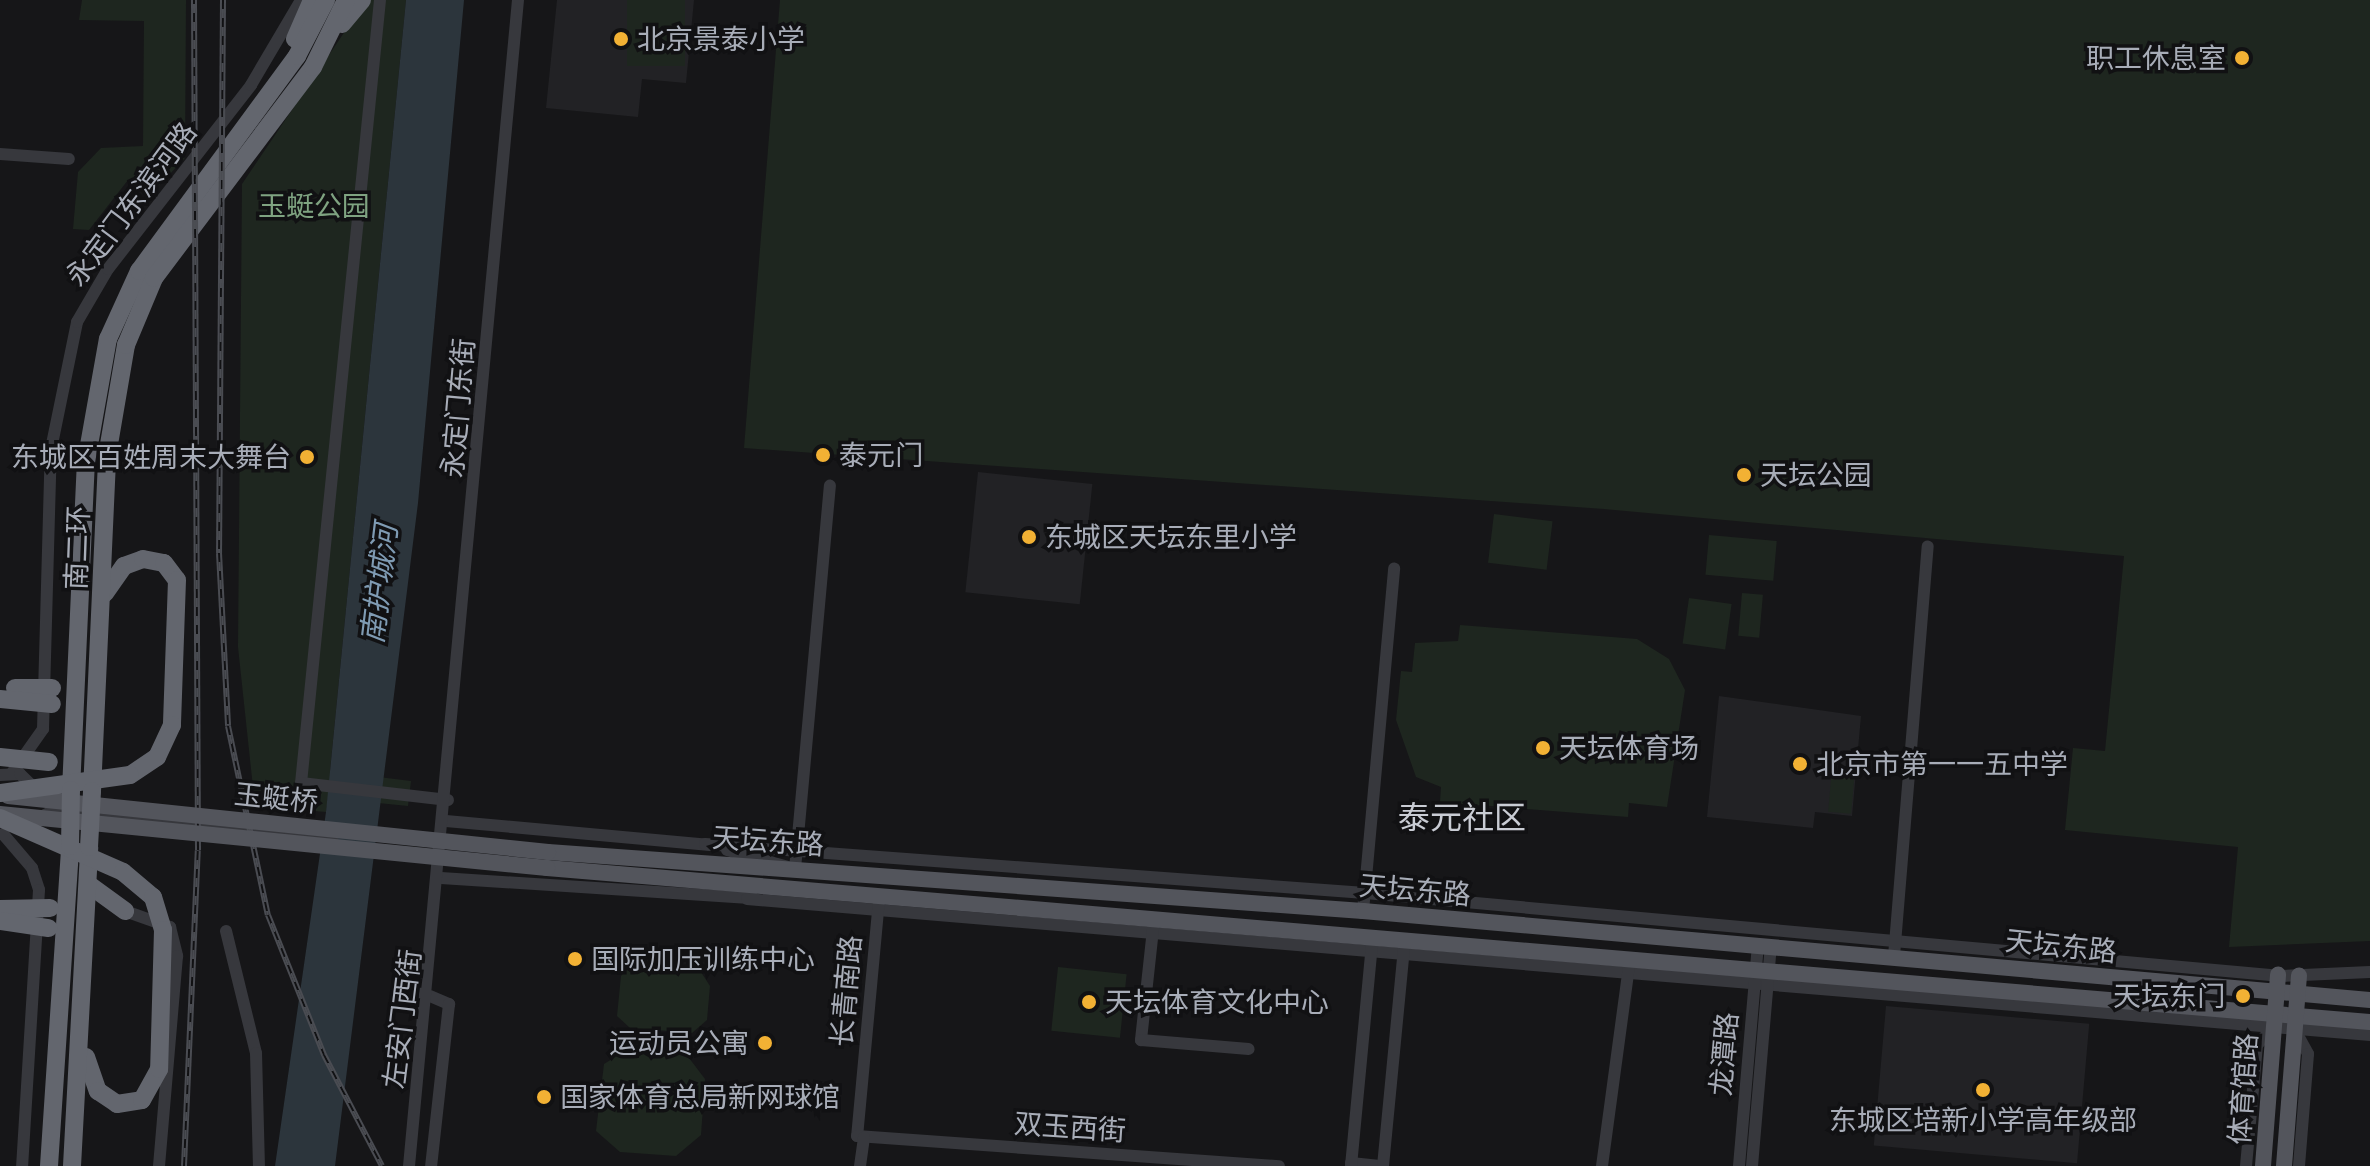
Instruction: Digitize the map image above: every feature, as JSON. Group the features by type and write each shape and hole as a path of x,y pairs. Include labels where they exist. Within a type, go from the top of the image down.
{"highway":[{"path":"268,96 312,0"},
{"name":"南二环","path":"49,1166 65,949 86,462 108,339 139,271 268,96 326,0"},
{"name":"南二环","path":"72,1166 114,388 140,309 168,257 330,38 346,0"},
{"path":"330,38 362,0"},
{"path":"0,794 130,775 157,757 172,725 177,580 164,563 143,559 115,574 103,595"},
{"path":"52,696 79,648"},
{"path":"0,687 52,696 71,721 74,745 49,762"},
{"path":"0,699 52,696"},
{"path":"0,757 49,762 72,781"},
{"path":"1,825 123,872 153,897 163,930 159,1069 142,1100 110,1102 92,1081 81,1039"},
{"path":"86,936 125,911 88,884"},
{"path":"0,909 50,908 68,891"},
{"path":"0,921 48,928 65,949"}],"main road":[{"name":"玉蜓桥","path":"0,794 547,860"},
{"name":"玉蜓桥","path":"1,825 547,860"},
{"name":"天坛东路","path":"547,860 795,869 1363,911 1764,946 1894,948 2276,994 2370,1000"},
{"name":"天坛东路","path":"547,860 879,902 2296,1023 2370,1022"},
{"path":"2274,1021 2278,975"},
{"name":"体育馆路","path":"2284,1166 2299,976"},
{"name":"体育馆路","path":"2263,1166 2274,1021"}],"street":[{"name":"永定门东滨河路","path":"6,774 38,744 51,449 77,322 108,269 251,85 301,0"},
{"path":"380,0 301,783 409,793 448,800"},
{"name":"永定门东街","path":"443,850 518,0"},
{"path":"0,154 69,159"},
{"path":"705,844 795,869 830,486"},
{"path":"1894,948 1928,546"},
{"path":"1363,911 1394,568"},
{"path":"6,774 34,783 42,800 52,811"},
{"path":"39,818 42,800"},
{"path":"1,825 28,830 39,818 52,811 443,850"},
{"path":"446,821 705,844 797,848 1365,893 1894,948 2278,975 2370,972"},
{"path":"485,882 489,824"},
{"path":"1,825 32,868 39,890 22,1166"},
{"name":"左安门西街","path":"409,1166 430,996 443,850"},
{"path":"441,878 747,899 879,902"},
{"path":"747,899 810,891"},
{"name":"长青南路","path":"860,1166 879,902"},
{"path":"125,911 170,927 177,956 159,1166"},
{"path":"1154,924 1141,1040 1249,1049"},
{"path":"226,931 256,1053 259,1166"},
{"path":"1372,945 1351,1164 1381,1166 1404,948"},
{"name":"龙潭路","path":"1752,1166 1764,946"},
{"path":"1602,1166 1629,968"},
{"name":"龙潭路","path":"1739,1166 1762,979"},
{"path":"430,996 449,1004 431,1166"},
{"path":"2246,1166 2257,1045 2274,1021"},
{"path":"2296,1023 2308,1054 2299,1166"},
{"name":"天坛东路","path":"2296,1023 2370,1035"},
{"name":"双玉西街","path":"860,1136 1279,1166"}],"shaded area":[{"name":"北京景泰小学","path":"557,0 694,0 686,83 642,79 638,117 546,108"},
{"name":"东城区天坛东里小学","path":"978,472 1092,484 1080,604 965,592"},
{"name":"北京市第一一五中学","path":"1719,696 1861,716 1852,816 1815,812 1813,828 1707,817"},
{"name":"东城区培新小学高年级部","path":"1886,1006 2089,1024 2077,1163 1874,1145"}],"green space":[{"path":"82,0 186,0 185,158 150,195 128,180 89,230 73,229 78,172 101,148 143,146 144,21 79,20"},
{"name":"玉蜓公园","path":"366,0 406,0 330,771 411,781 408,806 328,798 326,812 255,806 238,647 242,184"},
{"path":"627,0 685,0 685,66 627,66"},
{"name":"天坛公园","path":"780,0 2370,0 2370,941 2229,947 2238,847 2065,830 2073,748 2105,751 2124,556 1604,509 744,448"},
{"path":"1494,514 1553,521 1547,570 1488,563"},
{"path":"1709,535 1777,541 1773,581 1706,575"},
{"path":"1742,593 1763,595 1759,638 1738,636"},
{"path":"1689,598 1732,604 1725,650 1683,644"},
{"name":"天坛体育场","path":"1460,625 1637,639 1669,659 1685,690 1667,807 1629,803 1628,817 1440,802 1441,787 1416,777 1396,720 1401,671 1412,672 1415,643 1458,641"},
{"path":"1832,768 1855,770 1851,814 1828,812"},
{"path":"634,963 699,969 710,986 707,1020 692,1033 630,1028 617,1016 621,976"},
{"name":"天坛体育文化中心","path":"1058,967 1127,974 1120,1038 1051,1031"},
{"path":"625,1051 686,1054 705,1079 701,1135 676,1156 620,1152 596,1131 604,1064"}],"water":[{"name":"南护城河","path":"406,0 464,0 418,503 335,1166 275,1166 326,812"}],"railway":[{"path":"184,1166 198,850 194,0"},
{"path":"223,0 219,553 228,726 268,915 324,1055 382,1166"}],"place":[{"name":"北京景泰小学","path":"621,39"},
{"name":"职工休息室","path":"2242,58"},
{"name":"泰元门","path":"823,455"},
{"name":"东城区百姓周末大舞台","path":"307,457"},
{"name":"天坛公园","path":"1744,475"},
{"name":"东城区天坛东里小学","path":"1029,537"},
{"name":"天坛体育场","path":"1543,748"},
{"name":"北京市第一一五中学","path":"1800,764"},
{"name":"国际加压训练中心","path":"575,959"},
{"name":"天坛东门","path":"2243,996"},
{"name":"天坛体育文化中心","path":"1089,1002"},
{"name":"运动员公寓","path":"765,1043"},
{"name":"东城区培新小学高年级部","path":"1983,1090"},
{"name":"国家体育总局新网球馆","path":"544,1097"}],"district":[{"name":"泰元社区","path":"1462,818"}]}
